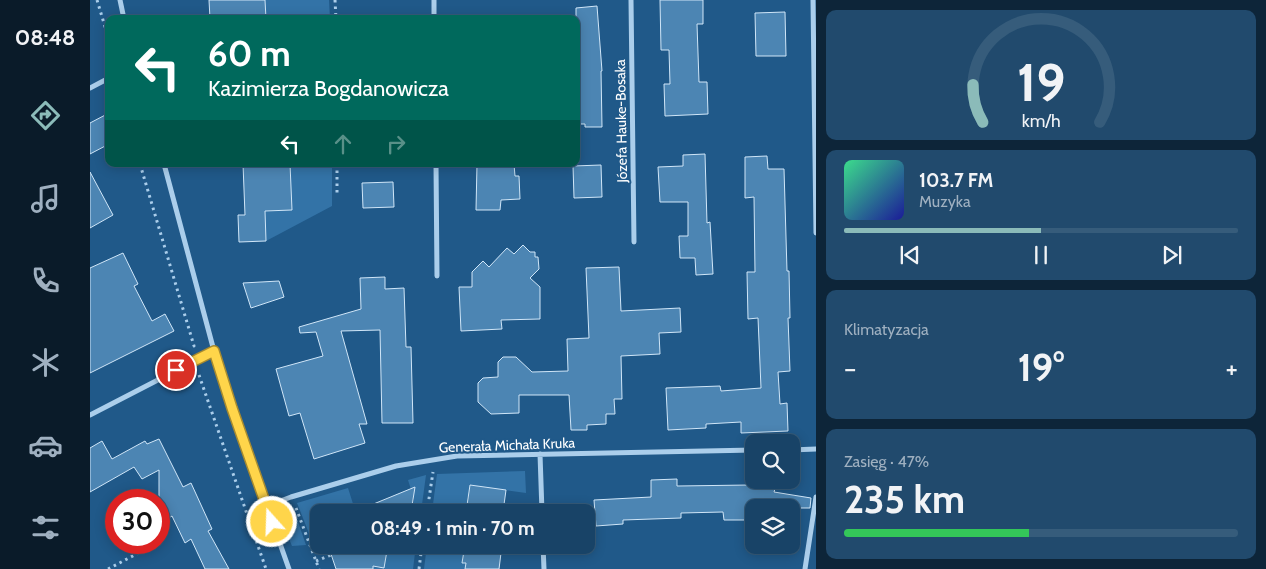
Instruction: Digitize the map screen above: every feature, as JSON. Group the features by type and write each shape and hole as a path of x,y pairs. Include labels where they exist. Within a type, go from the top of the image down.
{"street":[{"path":"120,0 123,15"},
{"path":"434,0 434,15"},
{"name":"Józefa Hauke-Bosaka","path":"631,0 634,242"},
{"path":"813,0 816,231"},
{"path":"90,88 105,80"},
{"path":"165,167 214,351 232,408 289,569"},
{"path":"436,167 437,276"},
{"path":"90,415 214,351"},
{"path":"800,450 816,449"},
{"name":"Generała Michała Kruka","path":"267,506 396,466 457,456 745,450"},
{"path":"540,454 542,504"},
{"path":"805,569 816,497"},
{"path":"543,554 544,569"}],"path":[{"path":"97,0 105,27"},
{"path":"335,0 336,15"},
{"path":"141,167 194,346 190,349"},
{"path":"337,167 337,195"},
{"path":"198,375 266,569"},
{"path":"428,504 435,459"},
{"path":"291,497 310,545"},
{"path":"108,569 137,554"},
{"path":"313,554 319,569"},
{"path":"419,569 421,554"},
{"path":"316,561 331,555"}],"shaded area":[{"path":"265,0 329,0 330,15 266,15"},
{"path":"290,167 332,167 332,206 266,241 265,211 292,210"},
{"path":"525,471 526,493 470,485 466,504 433,504 437,474"},
{"path":"426,475 422,504 413,504 414,499 408,480"},
{"path":"348,488 353,504 310,504 310,536 297,503"},
{"path":"288,510 291,517 297,519 306,545 292,546 284,523 285,514"},
{"path":"382,554 415,554 413,569 373,569 373,567 383,568"},
{"path":"426,554 463,554 462,562 466,563 465,569 424,569"}],"building":[{"path":"209,0 265,0 266,15 210,15"},
{"path":"660,0 703,0 703,24 697,24 699,82 707,82 708,114 665,116 664,84 670,84 669,50 661,50"},
{"path":"597,6 602,71 602,127 585,127 585,124 580,124 580,15 576,15 576,8"},
{"path":"785,12 786,56 756,56 755,13"},
{"path":"105,115 105,146 90,154 90,123"},
{"path":"705,154 707,223 710,222 713,274 696,275 695,258 680,258 679,236 688,236 688,202 660,202 658,167 683,166 683,155"},
{"path":"767,156 768,169 784,169 787,271 789,271 790,371 778,372 780,404 787,403 788,431 741,433 741,422 706,424 706,428 668,430 666,388 720,386 721,391 761,388 758,318 748,319 747,272 755,272 754,197 745,198 745,157"},
{"path":"601,165 602,197 574,198 573,167"},
{"path":"243,167 290,167 292,210 265,211 266,241 239,242 238,215 245,215"},
{"path":"477,167 514,167 515,176 519,176 520,199 501,200 500,210 476,210"},
{"path":"90,172 113,215 90,228"},
{"path":"393,182 394,207 363,208 362,183"},
{"path":"523,245 530,252 535,252 535,257 538,257 539,269 530,278 540,287 540,319 501,320 502,329 461,331 459,287 472,287 472,272 483,261 489,267 507,248 514,254"},
{"path":"123,253 138,284 134,286 152,321 165,314 174,331 90,373 90,268"},
{"path":"619,267 621,311 680,308 681,332 659,333 660,354 621,356 622,399 614,399 615,414 606,414 606,424 587,425 587,430 571,430 569,395 519,395 519,413 491,414 478,402 478,383 483,378 498,377 498,362 503,357 516,357 532,372 568,371 567,339 589,338 586,268"},
{"path":"385,277 385,289 404,288 406,347 411,347 413,423 382,423 380,330 341,331 367,424 359,424 365,443 314,459 300,413 289,416 276,369 323,356 316,332 300,333 299,327 361,309 360,278"},
{"path":"279,281 284,297 251,308 243,283"},
{"path":"159,439 183,487 191,483 212,529 208,531 229,569 205,569 191,539 185,543 172,516 170,517 170,489 159,489 159,470 142,479 134,467 90,492 90,448 102,441 112,459 145,441 147,444"},
{"path":"677,479 677,486 745,485 745,489 775,489 774,492 811,498 810,508 800,508 800,499 745,499 745,520 724,520 723,512 681,513 681,518 623,520 623,524 596,526 594,500 651,497 651,480"},
{"path":"470,485 506,490 504,504 467,504"},
{"path":"415,487 412,504 374,504"},
{"path":"331,554 386,554 384,568 373,566 373,569 336,569"},
{"path":"464,554 501,554 499,569 465,569 466,563 462,563"}],"route":[{"path":"176,370 214,351 272,522"}]}
